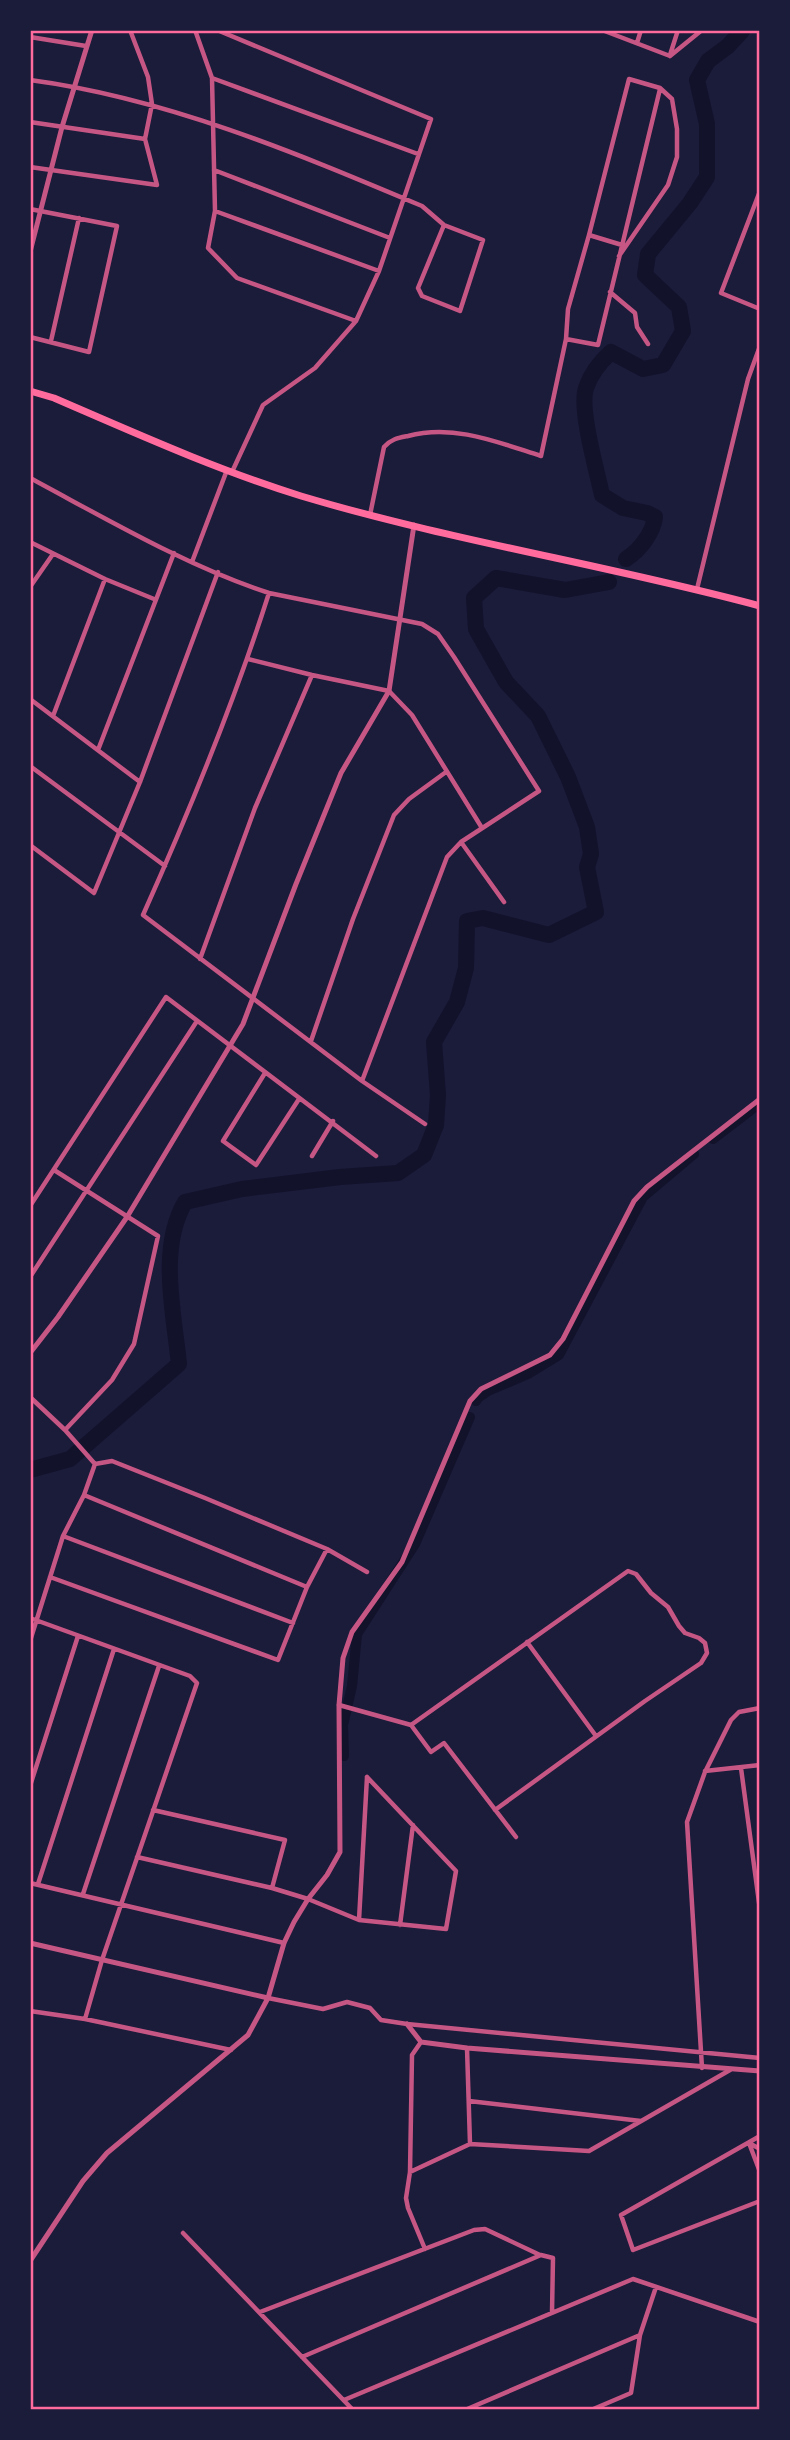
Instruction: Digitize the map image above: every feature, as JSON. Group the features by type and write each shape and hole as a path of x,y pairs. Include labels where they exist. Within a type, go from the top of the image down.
{"main road":[{"path":"30,391 54,398 230,471 302,496 370,515 697,589 760,606"}],"street":[{"path":"30,252 62,127 92,30"},
{"path":"30,167 157,185 145,139 152,104 148,77 130,30"},
{"path":"195,30 212,78 215,211 208,248 237,278 356,321"},
{"path":"192,562 230,471 263,405 315,368 356,321 379,271 431,119 217,30"},
{"path":"603,30 670,56"},
{"path":"637,43 641,30"},
{"path":"670,56 678,30"},
{"path":"670,56 702,30"},
{"path":"30,37 86,46"},
{"path":"212,78 418,154"},
{"path":"370,515 384,447 390,440 416,433 455,431 541,456 566,339 568,309 629,79 660,88 672,99 677,129 677,157 668,185 619,256"},
{"path":"30,80 74,86 152,104 213,124 422,206 444,225 483,240 460,311 422,296 418,288 444,225"},
{"path":"566,339 598,345 660,88"},
{"path":"30,122 145,139"},
{"path":"214,170 390,238"},
{"path":"760,191 721,293 760,309"},
{"path":"30,208 117,226 89,352 30,337"},
{"path":"215,211 379,271"},
{"path":"51,341 79,218"},
{"path":"589,235 622,245"},
{"path":"610,292 635,313 637,327 648,344"},
{"path":"697,589 748,379 760,346"},
{"path":"30,478 192,562 247,586 269,593 422,624 438,634 538,790 461,842 447,858 362,1081"},
{"path":"30,1353 127,1217 243,1024 341,773 389,691 414,525"},
{"path":"30,542 105,579 154,599"},
{"path":"98,750 154,599 174,553"},
{"path":"30,587 53,554"},
{"path":"30,845 94,893 140,782 218,572"},
{"path":"53,716 105,579"},
{"path":"269,593 248,659 165,866 142,915 362,1081 425,1124"},
{"path":"248,659 389,691 412,715 482,828"},
{"path":"200,959 255,808 312,675"},
{"path":"30,699 140,782"},
{"path":"30,766 165,866"},
{"path":"310,1041 353,919 394,815 409,799 446,772"},
{"path":"461,842 504,902"},
{"path":"30,1206 166,997 376,1156"},
{"path":"30,1277 197,1021"},
{"path":"265,1073 223,1141 256,1165 299,1099"},
{"path":"30,2261 83,2181 107,2153 248,2035 268,1998 284,1943 308,1899 327,1875 340,1852 339,1705 343,1658 352,1632 402,1562 470,1401 481,1389 550,1355 563,1339 634,1201 647,1186 760,1099"},
{"path":"312,1156 333,1122"},
{"path":"54,1170 158,1236 134,1344 112,1380 65,1430"},
{"path":"30,1397 65,1430 95,1464"},
{"path":"95,1464 112,1461 327,1549 367,1572"},
{"path":"30,1642 63,1536 84,1494 95,1464"},
{"path":"84,1494 307,1587"},
{"path":"63,1536 293,1623"},
{"path":"50,1577 278,1660 307,1587 327,1549"},
{"path":"411,1725 628,1571 636,1574 668,1607 685,1633 705,1643 707,1653 701,1663 495,1810"},
{"path":"30,1618 190,1676 197,1683 102,1960 85,2019"},
{"path":"30,1786 78,1636"},
{"path":"527,1642 596,1736"},
{"path":"38,1884 114,1648"},
{"path":"83,1894 159,1666"},
{"path":"339,1705 411,1725 431,1752 444,1743 516,1836"},
{"path":"702,2068 687,1822 705,1772 731,1720 739,1712 760,1708"},
{"path":"705,1772 760,1765"},
{"path":"741,1768 760,1910"},
{"path":"137,1857 272,1888 308,1899 359,1920 446,1929 456,1871 367,1777 359,1920"},
{"path":"153,1810 285,1840 272,1888"},
{"path":"400,1924 413,1824"},
{"path":"30,1883 284,1943"},
{"path":"30,1943 323,2009 347,2002 370,2008 381,2020 760,2058"},
{"path":"30,2011 85,2019 232,2050"},
{"path":"407,2024 421,2042 760,2071"},
{"path":"421,2042 412,2055 410,2172 406,2198 425,2249"},
{"path":"467,2048 470,2144"},
{"path":"410,2172 470,2144 589,2151 730,2070"},
{"path":"469,2101 642,2121"},
{"path":"760,2136 621,2215 633,2250 760,2201"},
{"path":"749,2143 760,2148"},
{"path":"749,2143 760,2172"},
{"path":"260,2312 474,2230 485,2229 541,2255 554,2258 552,2313"},
{"path":"183,2232 353,2410"},
{"path":"302,2357 541,2255"},
{"path":"344,2400 633,2279 760,2322"},
{"path":"591,2410 631,2393 640,2335 656,2287"},
{"path":"465,2410 640,2335"}],"waterway":[{"path":"626,559 645,541 655,517 623,508 602,495 587,425 584,398 586,388 596,368 611,352 643,369 663,365 683,331 679,307 645,275 648,254 690,203 707,177 707,124 697,80 708,61 742,31"},
{"path":"30,1470 70,1459 179,1364 170,1260 177,1220 185,1202 242,1189 398,1173 424,1155 436,1125 438,1095 434,1042 457,1002 466,968 467,921 483,918 549,935 596,912 587,867 591,854 587,827 568,777 538,716 506,682 476,629 474,598 496,578 565,590 609,582"},
{"path":"713,1139 760,1103"},
{"path":"476,1401 488,1391 528,1374 559,1355 643,1197 694,1154"},
{"path":"344,1756 343,1725 352,1686 357,1634 415,1544 470,1417"}]}
